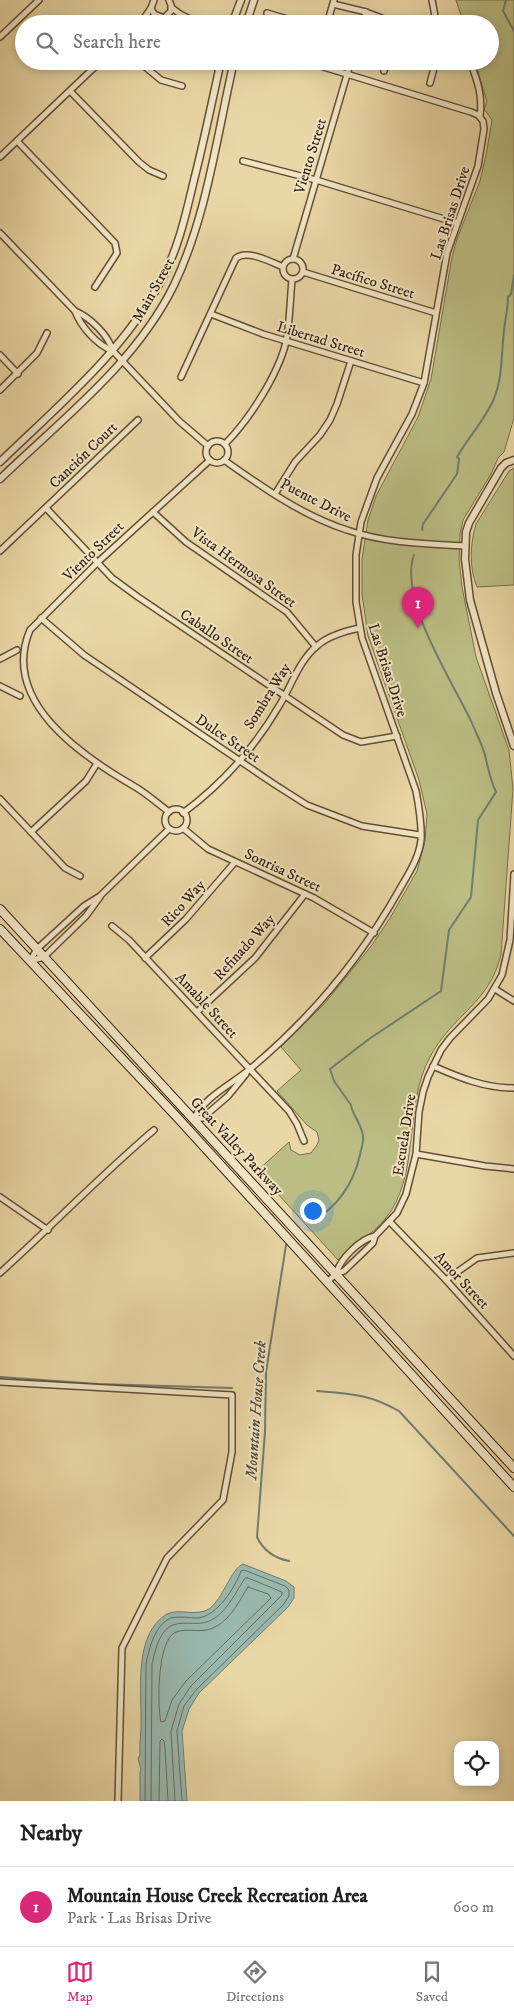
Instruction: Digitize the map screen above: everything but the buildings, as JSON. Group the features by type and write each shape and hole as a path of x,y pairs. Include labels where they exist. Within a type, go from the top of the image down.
{"main road":[{"name":"Great Valley Parkway","path":"0,909 514,1468"},
{"name":"Great Valley Parkway","path":"0,929 176,1116 514,1487"},
{"path":"176,1116 188,1119 194,1118"}],"street":[{"path":"23,15 39,0"},
{"path":"147,0 152,4 154,14 157,15"},
{"path":"235,15 241,0"},
{"path":"249,15 254,0"},
{"path":"432,0 436,15"},
{"path":"329,15 333,2 374,15"},
{"path":"167,15 170,14 171,3"},
{"path":"171,3 182,15"},
{"path":"146,15 152,4"},
{"path":"267,13 274,15"},
{"path":"0,37 15,23"},
{"path":"0,157 92,70"},
{"path":"149,70 161,80 182,86"},
{"name":"Main Street","path":"0,462 92,374 113,351 162,280 175,249 187,211 219,70"},
{"name":"Main Street","path":"0,479 123,361 145,331 173,286 187,254 200,214 232,70"},
{"path":"332,70 471,112 480,117"},
{"name":"Viento Street","path":"293,259 348,70"},
{"path":"430,83 434,70"},
{"name":"Las Brisas Drive","path":"250,1070 218,1093 197,1112 194,1118 203,1118 228,1096 250,1070 302,1020 336,983 374,933 410,872 418,852 420,812 416,791 360,628 356,602 359,533 377,478 412,414 424,383 447,253 478,166 484,130 480,117 480,89 473,70"},
{"path":"70,91 138,162 149,170 163,176"},
{"path":"18,141 115,243 117,253 95,286"},
{"path":"243,161 316,180 457,223"},
{"path":"0,233 75,312 79,322 105,348 113,351 179,421 208,446"},
{"path":"181,377 236,258 240,255 247,255 283,266"},
{"path":"293,259 302,263 303,272 299,278 292,280 285,277 283,266 288,260 293,259"},
{"name":"Pacífico Street","path":"303,272 436,313"},
{"path":"224,444 234,434 263,392 279,362 286,341 292,280"},
{"path":"75,312 86,316 111,343 113,351"},
{"name":"Libertad Street","path":"211,314 263,334 424,383"},
{"path":"0,390 37,353 47,333"},
{"path":"0,355 18,374"},
{"path":"275,494 296,462 320,435 330,420 351,361"},
{"name":"Canción Court","path":"0,551 138,420"},
{"path":"216,441 224,444 228,452 224,460 216,462 210,460 206,454 208,446 216,441"},
{"name":"Viento Street","path":"15,657 22,640 41,618 98,562 210,460"},
{"name":"Puente Drive","path":"224,460 275,494 324,521 359,533 385,539 465,546"},
{"path":"514,460 506,463 469,523 465,546 466,579 470,600 496,693 514,746"},
{"name":"Caballo Street","path":"46,508 112,578 284,697 343,735 361,742 397,736"},
{"name":"Vista Hermosa Street","path":"153,512 186,542 287,612 316,647"},
{"name":"Dulce Street","path":"41,618 84,655 307,805 362,826 420,835"},
{"name":"Sombra Way","path":"183,813 216,786 265,727 305,658 316,647 332,636 360,628"},
{"path":"0,659 18,650"},
{"path":"0,686 20,696"},
{"path":"17,688 25,704"},
{"path":"50,732 64,744 96,765 134,786 169,812"},
{"path":"31,832 86,781 96,765"},
{"path":"0,799 65,868 80,876"},
{"path":"177,810 183,813 186,822 183,828 174,831 169,829 165,820 169,812 177,810"},
{"name":"Sonrisa Street","path":"183,828 208,849 305,894 374,933"},
{"path":"30,961 44,957 86,916 100,896 169,829"},
{"name":"Rico Way","path":"146,958 186,919 235,862"},
{"name":"Escuela Drive","path":"336,1274 338,1264 360,1244 375,1236 390,1222 397,1213 406,1194 416,1154 419,1112 423,1092 433,1066 450,1038 488,1000 502,975 512,929 514,874"},
{"name":"Refinado Way","path":"197,1012 255,958 305,894"},
{"path":"30,961 37,949 84,906 100,896"},
{"name":"Amable Street","path":"112,926 146,958 289,1111 298,1124 304,1142"},
{"path":"495,989 514,1001"},
{"path":"433,1066 472,1082 500,1088 514,1088"},
{"path":"0,1273 154,1130"},
{"path":"416,1154 485,1166 514,1168"},
{"path":"0,1197 48,1230"},
{"name":"Amor Street","path":"390,1222 446,1280 514,1356"},
{"name":"Escuela Drive","path":"327,1282 359,1257 373,1243 375,1236"},
{"path":"446,1280 477,1258 514,1253"},
{"path":"0,1382 232,1395 232,1452 223,1500 167,1558 122,1648 118,1801"}],"green space":[{"path":"456,0 514,0 514,418 504,452 498,458 491,474 463,520 460,534 459,559 462,587 476,657 509,750 513,789 501,955 488,986 439,1043 422,1075 417,1095 406,1174 400,1193 391,1211 373,1231 338,1260 257,1171 289,1142 291,1150 300,1155 311,1153 317,1145 319,1140 317,1132 307,1125 277,1091 301,1070 281,1047 325,1003 372,945 417,871 425,841 427,814 419,780 368,636 362,594 362,559 368,520 376,496 418,417 431,379 452,257 457,239 480,181 486,155 492,120 484,109 487,102 478,70 499,70 499,15 461,15"},
{"path":"514,468 514,585 477,587 474,580 471,555 472,539 476,524 509,471"}],"water":[{"path":"243,1564 286,1581 294,1587 294,1598 288,1607 199,1693 189,1709 182,1731 187,1801 140,1801 141,1770 138,1758 140,1755 141,1675 142,1661 149,1634 167,1614 172,1612 199,1612 209,1609 219,1598 235,1572"}],"waterway":[{"name":"Mountain House Creek","path":"506,0 503,11 514,31"},
{"name":"Mountain House Creek","path":"422,530 423,524 457,474 459,459 457,457 484,417 496,395 500,377 508,297 511,294 514,275"},
{"name":"Mountain House Creek","path":"311,1222 337,1202 349,1185 357,1166 363,1141 362,1132 351,1105 334,1081 330,1069 369,1039 441,991 449,930 471,897 478,820 496,792 479,739 441,664 420,617 411,573 414,555"},
{"name":"Mountain House Creek","path":"286,1245 266,1372 265,1432 257,1537 262,1546 270,1553 289,1561"},
{"path":"0,1377 98,1384 232,1388"},
{"path":"317,1391 369,1398 399,1411 514,1536"}],"place":[{"name":"Mountain House Creek Recreation Area","path":"418,628"}]}
